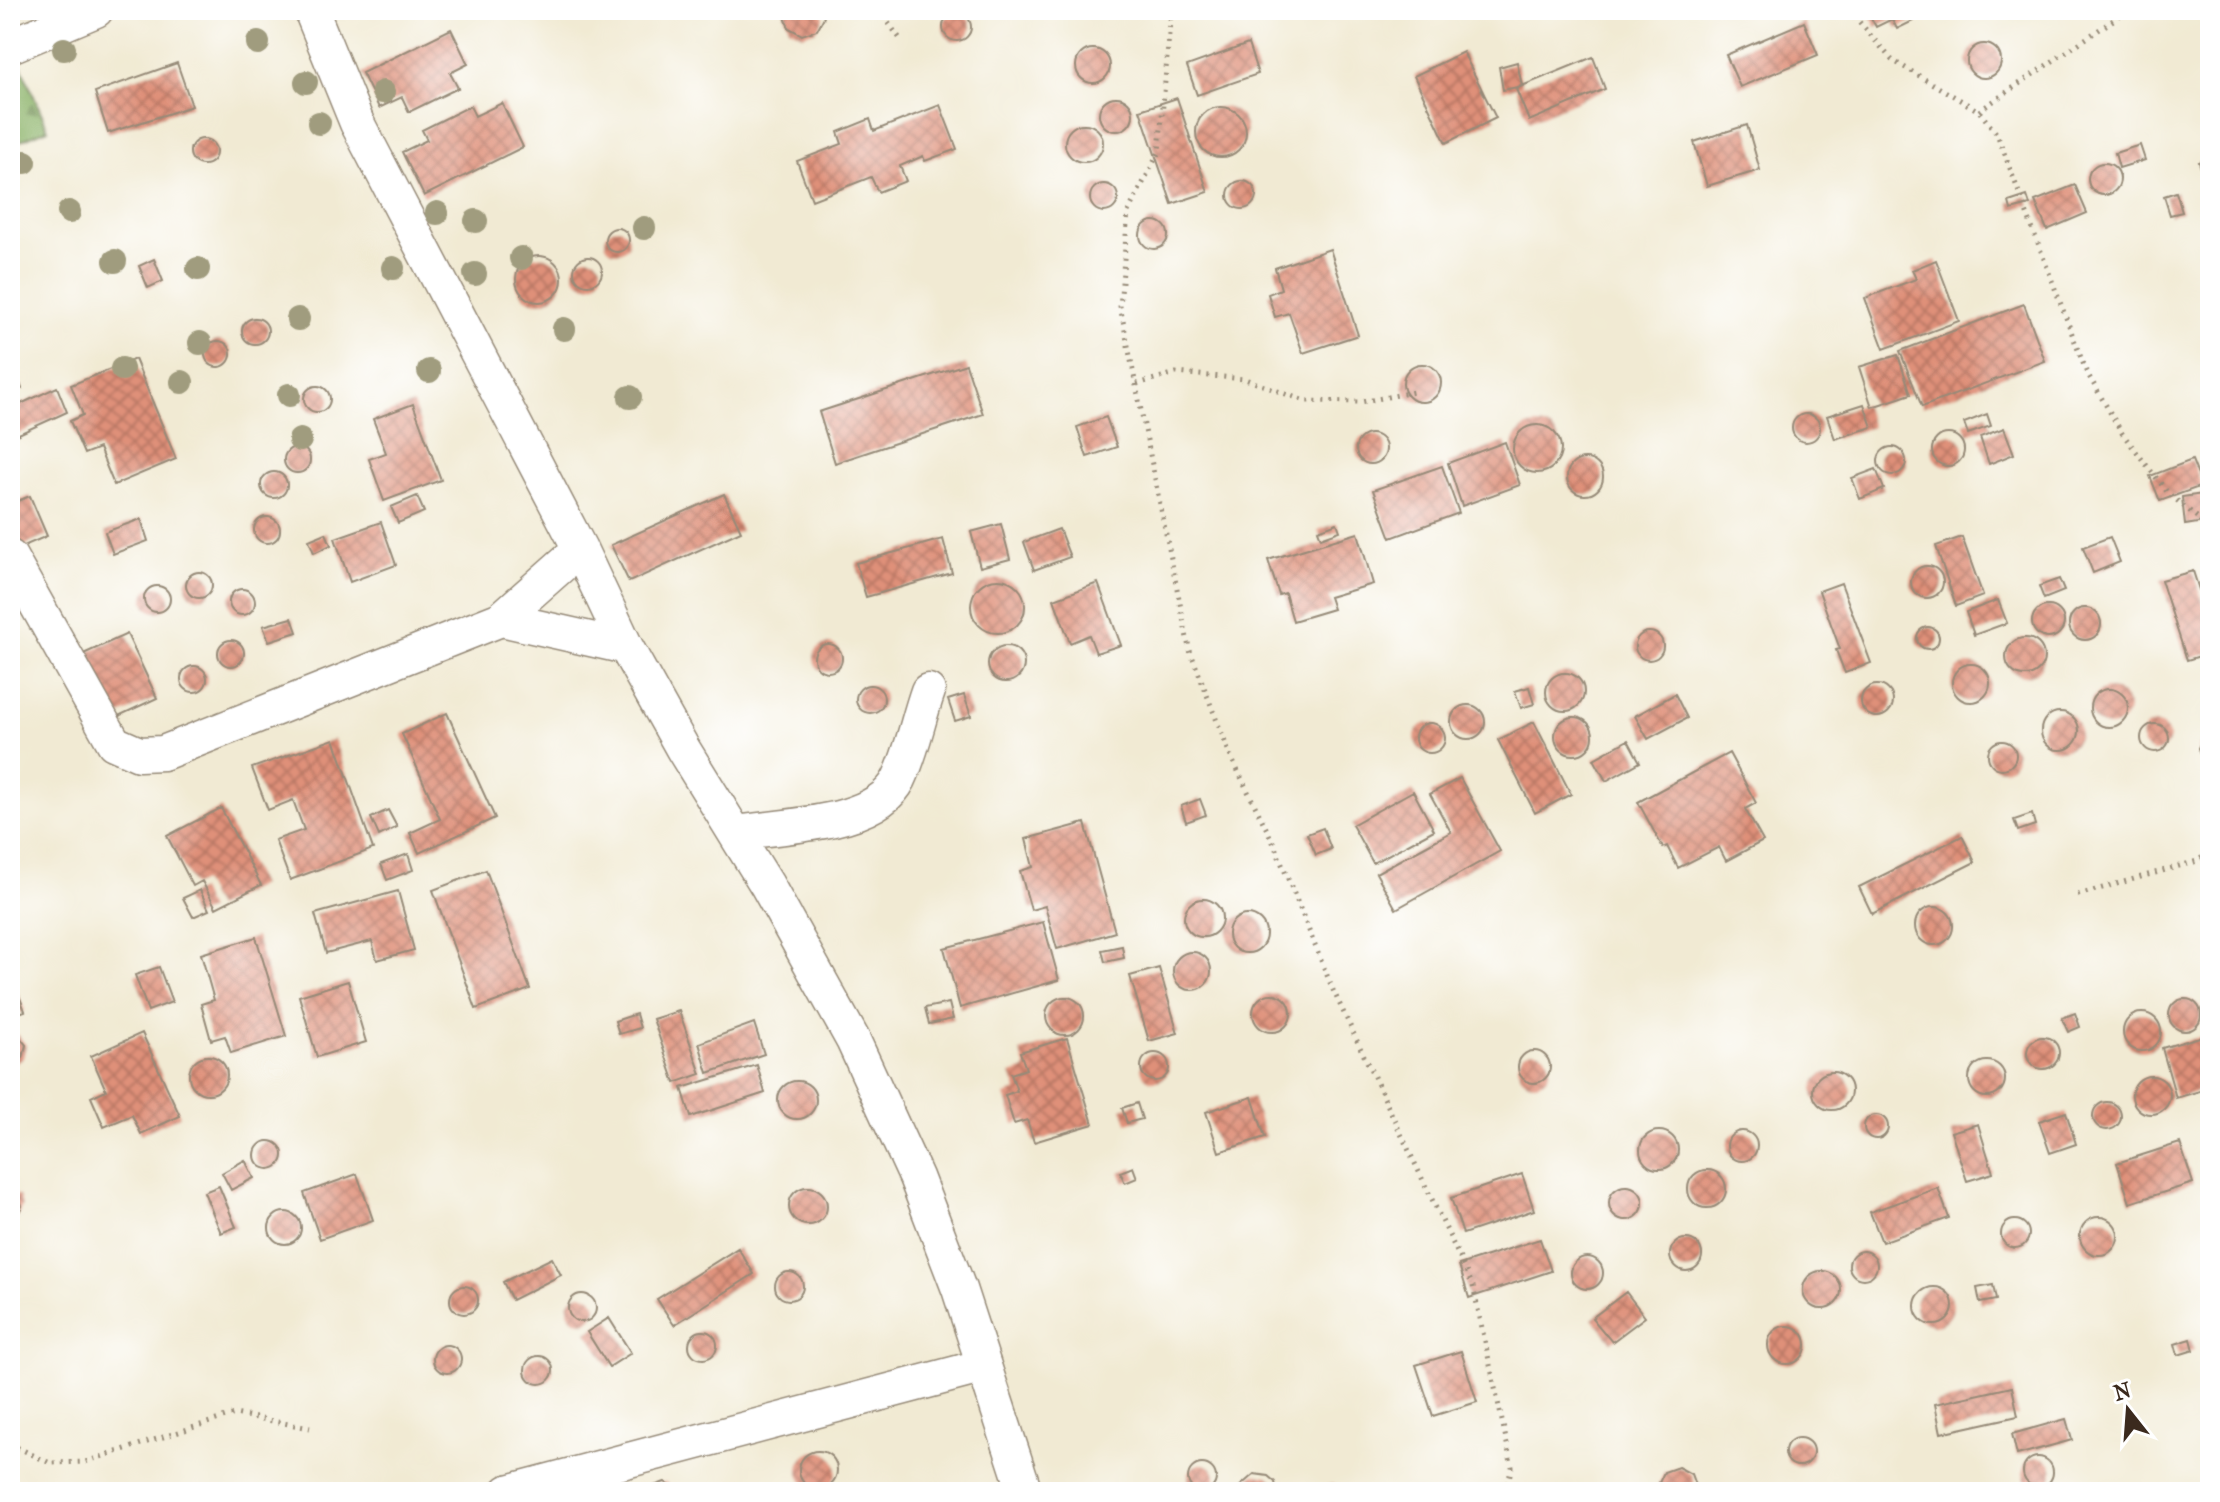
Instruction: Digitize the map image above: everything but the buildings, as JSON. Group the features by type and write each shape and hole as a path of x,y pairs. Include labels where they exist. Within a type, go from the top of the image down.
{"street":[{"path":"10,46 96,10"},
{"path":"311,10 357,123 580,549 626,647 853,1040 883,1102 959,1289 1025,1492"},
{"path":"10,557 114,743 139,754 163,753 501,619 580,549"},
{"path":"501,619 626,647"},
{"path":"736,833 866,810 888,797 900,778 928,691"},
{"path":"508,1492 984,1366"}],"path":[{"path":"879,10 901,40"},
{"path":"1171,10 1159,152 1128,212 1120,306 1189,648 1230,755 1273,842 1333,990 1473,1286 1512,1467 1505,1492"},
{"path":"1849,10 1892,60 1979,111 1997,134 2086,371 2122,433 2168,493 2210,528"},
{"path":"1979,111 2128,10"},
{"path":"1137,384 1176,373 1245,379 1305,401 1361,402 1414,392"},
{"path":"2078,895 2197,861 2210,852"},
{"path":"10,1444 50,1463 85,1462 235,1414 310,1428"}],"green space":[{"path":"10,46 48,129 10,145"}]}
